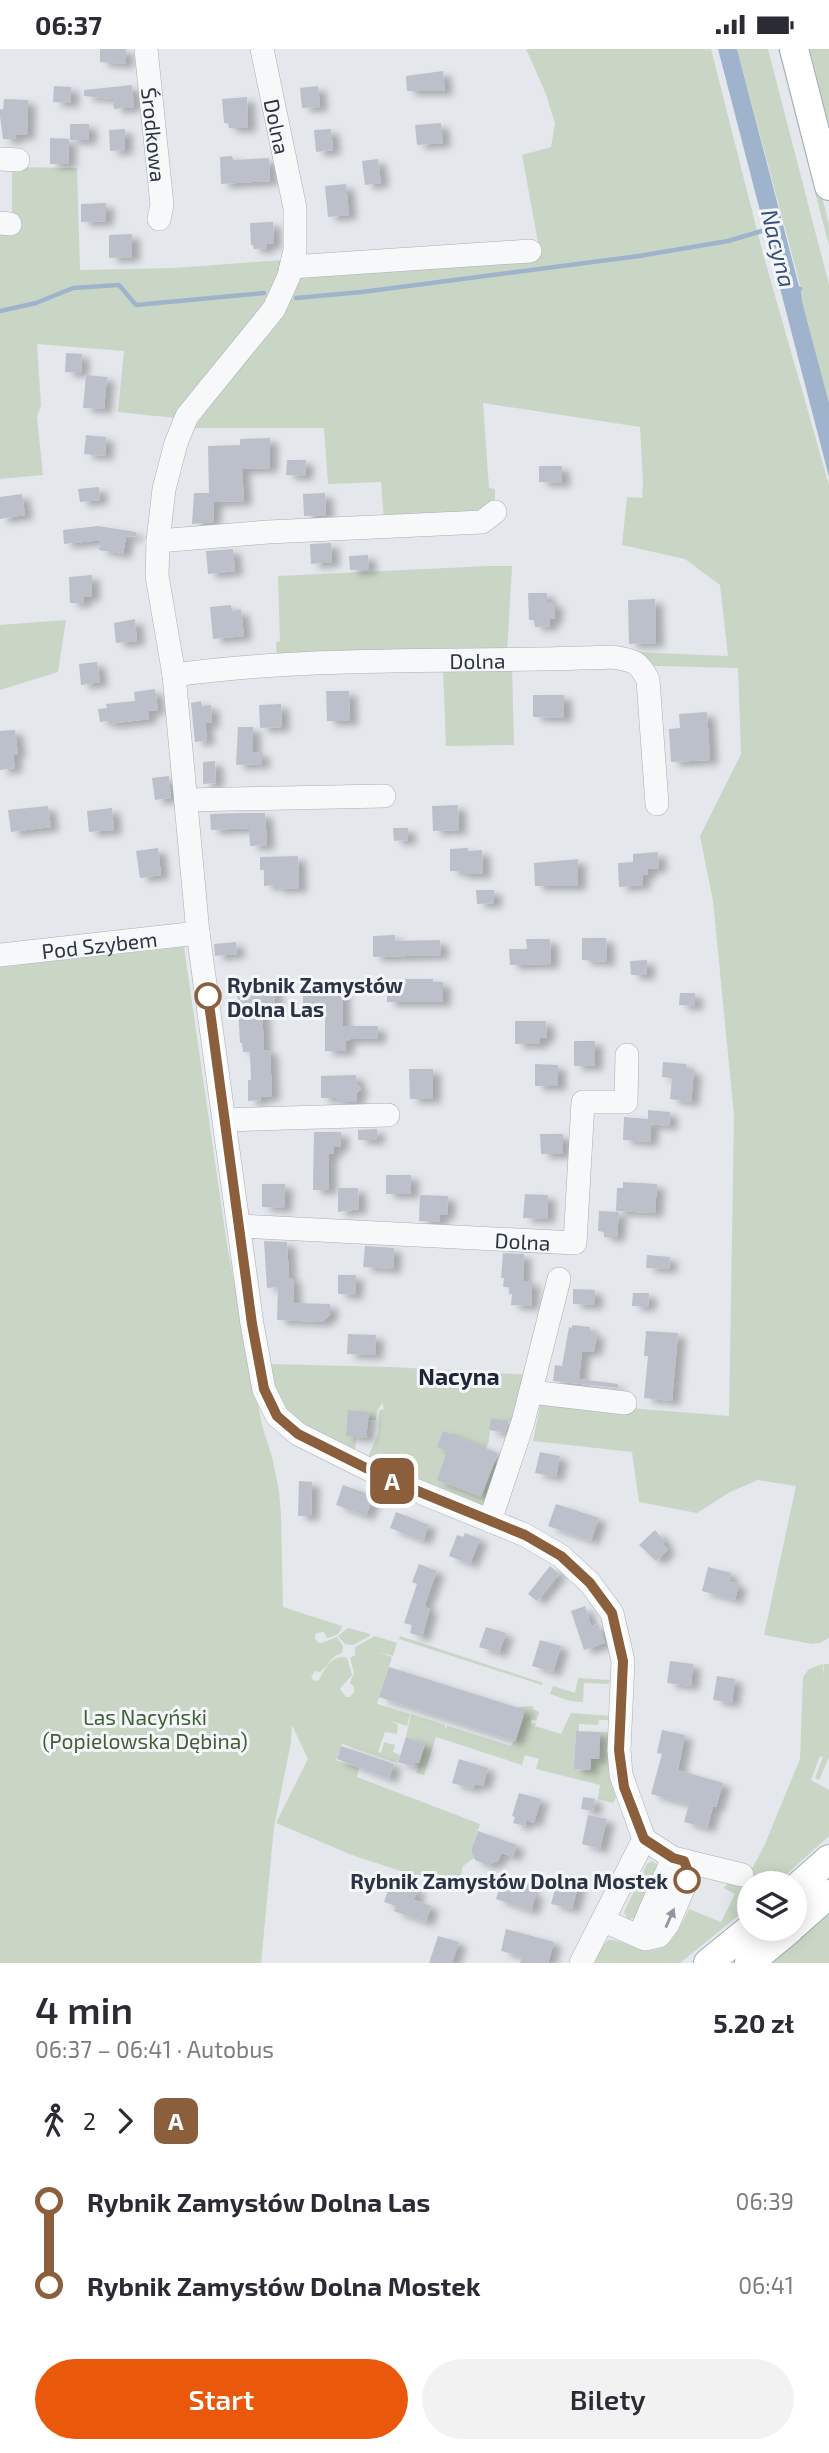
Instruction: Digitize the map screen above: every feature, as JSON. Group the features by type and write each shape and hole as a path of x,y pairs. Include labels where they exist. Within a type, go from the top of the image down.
{"main road":[{"path":"793,49 829,186"},
{"path":"807,1898 816,1880"},
{"path":"740,1950 761,1941"}],"street":[{"name":"Środkowa","path":"146,49 162,205 159,219"},
{"name":"Dolna","path":"262,49 295,208 295,250 274,309 187,416 176,443 164,489 157,576 174,675 198,933 252,1324 264,1389 277,1416 298,1434 388,1479 525,1535 561,1556 590,1583 612,1613 623,1661 619,1750 621,1775 644,1839"},
{"path":"291,267 530,251"},
{"path":"158,541 268,532 482,522 495,512"},
{"name":"Dolna","path":"174,675 252,667 373,661 613,657 635,661 641,666 648,680 657,804"},
{"path":"186,800 384,796"},
{"name":"Pod Szybem","path":"0,955 198,933"},
{"name":"Dolna","path":"239,1226 575,1243 583,1102 626,1102 627,1055"},
{"path":"225,1119 388,1115"},
{"name":"Dolna","path":"490,1521 531,1392 559,1279"},
{"path":"531,1392 625,1403"},
{"path":"581,1963 644,1839 679,1859 737,1874"},
{"path":"604,1921 639,1936 679,1859"}],"green space":[{"path":"526,49 711,49 762,250 829,485 829,1638 820,1643 812,1644 764,1635 796,1486 758,1480 730,1492 697,1513 639,1502 632,1452 533,1441 541,1401 729,1416 734,1115 713,901 700,836 741,754 738,668 581,664 608,651 728,656 720,585 685,559 622,545 627,497 642,498 640,427 483,403 489,488 495,489 495,512 384,521 381,482 328,484 324,428 194,428 302,270 540,253 522,155 551,147 555,124 546,94"},
{"path":"737,49 768,49 829,285 829,403 802,301 801,288"},
{"path":"778,49 784,49 829,224 829,246"},
{"path":"802,49 829,49 829,153"},
{"path":"12,167 77,168 80,270 173,268 283,260 263,306 175,418 118,412 124,351 37,344 41,405 37,417 43,475 0,479 0,228 12,228"},
{"path":"512,566 507,653 277,657 276,642 280,641 278,576"},
{"path":"66,620 58,672 0,690 0,625"},
{"path":"512,666 514,745 446,746 443,668"},
{"name":"Las Nacyński (Popielowska Dębina)","path":"184,947 227,1245 262,1425 279,1491 283,1607 342,1626 339,1633 330,1638 327,1638 324,1632 316,1633 318,1643 337,1637 343,1646 342,1653 335,1656 320,1672 315,1671 311,1677 314,1681 319,1680 333,1660 347,1658 352,1675 340,1689 346,1697 350,1697 354,1692 350,1683 354,1672 350,1658 355,1655 355,1647 375,1636 397,1643 393,1656 378,1652 392,1657 377,1704 410,1714 407,1726 390,1721 398,1725 397,1734 385,1732 378,1752 381,1753 384,1742 395,1745 393,1752 400,1755 397,1763 342,1744 336,1760 359,1768 357,1777 480,1824 471,1851 474,1858 463,1866 458,1890 352,1855 276,1823 308,1759 292,1725 274,1827 261,1963 0,1963 0,967"},
{"path":"268,1364 392,1367 532,1375 513,1422 491,1419 489,1441 483,1457 498,1464 489,1509 368,1458 378,1433 379,1411 385,1408 383,1402 377,1411 376,1420 368,1420 366,1438 357,1437 354,1453 326,1444 285,1410 272,1386"},
{"path":"348,1628 370,1636 353,1645 345,1644 338,1636"},
{"path":"400,1636 543,1683 542,1685 399,1639"},
{"path":"823,1664 823,1677 824,1664 829,1664 829,1757 819,1780 815,1778 823,1757 820,1756 811,1780 829,1790 829,1836 790,1871 751,1871 765,1844 800,1759 803,1677 809,1669"},
{"path":"578,1678 610,1680 609,1684 584,1683 583,1702 550,1694 553,1686 575,1693"},
{"path":"533,1706 533,1709 539,1712 536,1721 531,1719 531,1724 536,1723 535,1726 561,1734 571,1713 611,1716 611,1720 599,1720 598,1725 579,1724 579,1731 576,1731 574,1769 590,1770 591,1759 599,1758 600,1732 609,1732 608,1765 616,1798 613,1803 598,1799 600,1785 536,1769 539,1759 525,1755 522,1765 436,1737 424,1775 416,1773 425,1744 406,1737 411,1714 445,1725 445,1728 448,1726 511,1746 516,1741 524,1716 518,1714 519,1707"},
{"path":"652,1861 659,1866 635,1918 628,1919 624,1912 647,1864"},
{"path":"737,1882 737,1917 680,1963 586,1963 608,1940 647,1950 663,1947 676,1934 689,1909 721,1922 735,1894 723,1888 728,1883"},
{"path":"829,1911 829,1963 770,1963 795,1941 807,1941 807,1930"}],"water":[{"path":"718,49 737,49 799,286 803,288 802,301 829,403 829,477"}],"building":[{"path":"100,49 126,49 126,64 100,62"},
{"path":"443,71 445,91 407,91 406,76"},
{"path":"132,85 134,107 114,109 113,99 84,96 84,90"},
{"path":"54,86 71,87 71,103 53,102"},
{"path":"318,86 320,107 302,108 300,88"},
{"path":"247,97 248,128 229,128 228,123 224,123 222,99"},
{"path":"4,99 28,100 27,135 16,135 16,139 3,139 0,109 3,110"},
{"path":"441,123 443,143 417,145 415,125"},
{"path":"70,124 89,124 89,140 70,140"},
{"path":"125,129 125,150 110,151 109,130"},
{"path":"331,129 333,150 316,152 314,130"},
{"path":"50,138 69,139 68,164 50,164"},
{"path":"232,156 233,160 269,158 270,181 221,184 220,157"},
{"path":"378,159 381,183 365,185 362,161"},
{"path":"346,184 349,215 328,217 325,186"},
{"path":"106,203 106,221 81,222 81,204"},
{"path":"273,222 274,244 267,244 267,248 254,249 251,245 250,223"},
{"path":"132,234 132,257 109,258 109,235"},
{"path":"66,353 82,354 81,373 65,372"},
{"path":"86,375 107,377 104,409 83,408"},
{"path":"86,435 106,437 105,456 84,454"},
{"path":"270,438 270,468 242,469 244,501 214,502 213,522 192,524 194,493 209,493 208,446 240,445 240,439"},
{"path":"287,460 306,460 305,476 286,475"},
{"path":"539,466 562,466 562,483 539,482"},
{"path":"99,487 100,500 80,502 78,489"},
{"path":"325,493 326,515 304,516 303,494"},
{"path":"22,494 25,515 0,519 0,497"},
{"path":"98,526 136,532 136,536 126,537 123,554 99,550 101,540 64,544 63,530"},
{"path":"331,543 332,562 311,564 310,544"},
{"path":"233,549 235,571 208,574 206,551"},
{"path":"368,555 369,569 350,570 349,556"},
{"path":"92,575 92,597 83,597 84,603 70,603 69,577"},
{"path":"528,593 547,593 547,602 555,602 555,619 550,619 550,626 535,627 534,620 529,620"},
{"path":"655,599 656,643 629,644 628,600"},
{"path":"231,605 232,611 241,610 244,636 213,639 210,607"},
{"path":"135,619 137,641 116,643 114,623"},
{"path":"97,662 100,682 81,685 79,664"},
{"path":"155,689 158,710 148,711 149,719 109,724 108,721 100,722 98,709 107,708 106,704 135,701 134,692"},
{"path":"326,691 349,691 350,721 327,721"},
{"path":"533,695 564,695 564,718 533,717"},
{"path":"201,701 202,706 211,705 212,723 205,723 207,740 195,742 191,703"},
{"path":"281,704 282,727 260,728 259,705"},
{"path":"707,712 710,760 671,762 669,729 680,728 679,714"},
{"path":"238,727 253,727 253,753 262,752 262,764 236,765"},
{"path":"15,730 18,754 13,755 15,768 0,770 0,731"},
{"path":"215,761 216,783 203,784 203,762"},
{"path":"169,776 171,798 155,800 152,778"},
{"path":"458,805 459,830 433,831 432,806"},
{"path":"48,806 51,827 11,832 8,810"},
{"path":"112,808 114,830 89,832 87,811"},
{"path":"265,813 267,845 250,846 249,828 211,830 210,814"},
{"path":"393,828 408,828 408,840 394,841"},
{"path":"158,848 161,875 140,878 136,851"},
{"path":"468,848 468,851 482,850 483,874 450,871 450,849"},
{"path":"658,852 659,868 648,869 648,875 642,875 643,885 619,887 618,863 633,862 633,854"},
{"path":"298,856 299,888 276,889 276,885 264,886 264,870 260,870 260,857"},
{"path":"578,859 578,886 535,886 534,863"},
{"path":"476,890 494,890 494,903 477,904"},
{"path":"395,935 395,941 440,940 441,955 373,957 373,936"},
{"path":"582,938 606,938 607,962 582,960"},
{"path":"526,939 550,939 551,964 510,965 509,949 527,949"},
{"path":"236,942 237,954 215,956 214,944"},
{"path":"647,960 647,975 631,975 630,961"},
{"path":"387,979 433,979 433,982 443,982 443,1002 387,1002"},
{"path":"342,986 343,1026 378,1026 378,1039 351,1039 346,1041 346,1051 325,1051 325,1006 303,1007 303,987"},
{"path":"275,988 275,1008 262,1008 264,1050 270,1050 272,1096 248,1101 248,1080 251,1080 250,1052 243,1052 240,1043 237,989"},
{"path":"680,993 695,993 695,1006 679,1005"},
{"path":"515,1021 546,1021 547,1038 540,1038 540,1044 515,1044"},
{"path":"574,1041 595,1041 595,1066 574,1066"},
{"path":"663,1062 686,1064 686,1070 694,1070 691,1102 670,1099 672,1078 662,1077"},
{"path":"535,1064 558,1065 558,1086 535,1086"},
{"path":"409,1069 433,1069 433,1099 410,1099"},
{"path":"356,1075 361,1089 357,1093 357,1102 336,1102 336,1098 321,1098 321,1076"},
{"path":"648,1110 670,1112 669,1126 651,1124 650,1142 623,1140 624,1117 648,1119"},
{"path":"377,1129 377,1140 358,1140 358,1130"},
{"path":"314,1132 341,1132 341,1147 334,1147 334,1154 329,1154 329,1190 313,1190"},
{"path":"540,1134 563,1134 563,1154 541,1154"},
{"path":"386,1175 411,1175 411,1194 386,1194"},
{"path":"623,1182 657,1184 655,1213 616,1211 617,1188 623,1188"},
{"path":"262,1184 285,1184 284,1208 262,1207"},
{"path":"338,1188 358,1188 359,1209 338,1212"},
{"path":"525,1194 548,1195 547,1219 523,1218"},
{"path":"420,1195 448,1196 447,1215 440,1215 440,1222 419,1221"},
{"path":"599,1211 619,1212 617,1237 604,1237 604,1232 598,1231"},
{"path":"264,1241 287,1242 289,1278 293,1278 294,1303 330,1304 330,1315 322,1322 277,1320 278,1287 267,1288"},
{"path":"365,1246 394,1248 393,1269 363,1267"},
{"path":"503,1253 524,1254 523,1281 532,1281 531,1306 511,1305 512,1294 509,1294 509,1287 503,1287 504,1278 501,1278"},
{"path":"647,1255 670,1257 669,1269 646,1268"},
{"path":"338,1275 356,1275 355,1295 338,1294"},
{"path":"573,1289 595,1290 595,1305 573,1304"},
{"path":"633,1293 649,1293 648,1307 632,1306"},
{"path":"572,1325 590,1327 590,1333 597,1334 594,1351 582,1352 579,1379 618,1384 618,1388 553,1381 555,1365 562,1366 569,1327 572,1328"},
{"path":"646,1331 678,1333 672,1401 644,1398 648,1356 644,1356"},
{"path":"348,1334 376,1335 375,1355 347,1354"},
{"path":"348,1410 369,1412 366,1438 346,1436"},
{"path":"491,1418 509,1421 505,1433 489,1430"},
{"path":"443,1431 498,1453 481,1497 437,1480 447,1451 437,1447"},
{"path":"540,1452 560,1456 556,1477 535,1473"},
{"path":"299,1481 312,1482 311,1516 298,1516"},
{"path":"343,1485 374,1496 366,1516 336,1505"},
{"path":"556,1504 599,1518 591,1541 548,1526"},
{"path":"396,1512 429,1525 423,1541 390,1528"},
{"path":"655,1530 668,1550 656,1561 639,1545"},
{"path":"465,1533 480,1539 470,1564 449,1556 457,1535 463,1537"},
{"path":"419,1564 437,1571 425,1603 425,1607 430,1609 422,1637 410,1633 412,1625 404,1623 417,1584 412,1582"},
{"path":"550,1566 559,1574 537,1601 528,1594"},
{"path":"708,1567 731,1573 729,1581 739,1584 735,1600 702,1591"},
{"path":"585,1606 591,1626 598,1624 605,1643 584,1650 571,1611"},
{"path":"486,1627 506,1633 499,1653 479,1647"},
{"path":"540,1640 561,1646 553,1672 532,1666"},
{"path":"670,1661 693,1664 691,1686 667,1683"},
{"path":"389,1667 525,1710 515,1741 379,1697"},
{"path":"717,1676 735,1679 732,1703 713,1700"},
{"path":"662,1730 685,1735 678,1770 723,1783 707,1828 684,1822 689,1804 651,1794 662,1754 657,1753"},
{"path":"576,1731 600,1732 599,1759 591,1759 590,1770 574,1769"},
{"path":"406,1737 425,1744 419,1763 415,1762 414,1767 398,1762"},
{"path":"341,1746 394,1764 389,1779 337,1759"},
{"path":"459,1759 488,1768 483,1786 475,1784 473,1789 452,1783"},
{"path":"519,1793 541,1799 534,1823 526,1820 525,1826 513,1823 515,1817 512,1816"},
{"path":"583,1797 595,1799 593,1811 581,1809"},
{"path":"588,1815 607,1819 600,1849 582,1844"},
{"path":"478,1831 517,1845 513,1857 501,1853 498,1861 487,1865 475,1860 471,1851"},
{"path":"558,1878 579,1883 572,1909 551,1904"},
{"path":"392,1880 418,1889 414,1900 431,1906 426,1922 394,1911 396,1906 384,1902"},
{"path":"518,1881 531,1885 529,1891 536,1894 531,1911 496,1899 500,1887 515,1892"},
{"path":"506,1929 554,1942 548,1963 520,1963 522,1956 501,1951"},
{"path":"438,1936 459,1942 452,1963 429,1963"}],"waterway":[{"path":"296,298 639,256 728,241 769,229"},
{"path":"0,311 36,303 73,288 119,285 136,305 264,293"}],"bus line":[{"name":"A","path":"208,996 252,1324 264,1389 277,1416 298,1434 388,1479 525,1535 561,1556 590,1583 612,1613 623,1661 619,1750 624,1787 644,1839 673,1858 684,1861 689,1874 687,1880"}],"place":[{"name":"Rybnik Zamysłów Dolna Las","path":"208,996"},
{"name":"Rybnik Zamysłów Dolna Mostek","path":"687,1880"}],"district":[{"name":"Nacyna","path":"459,1376"}]}
